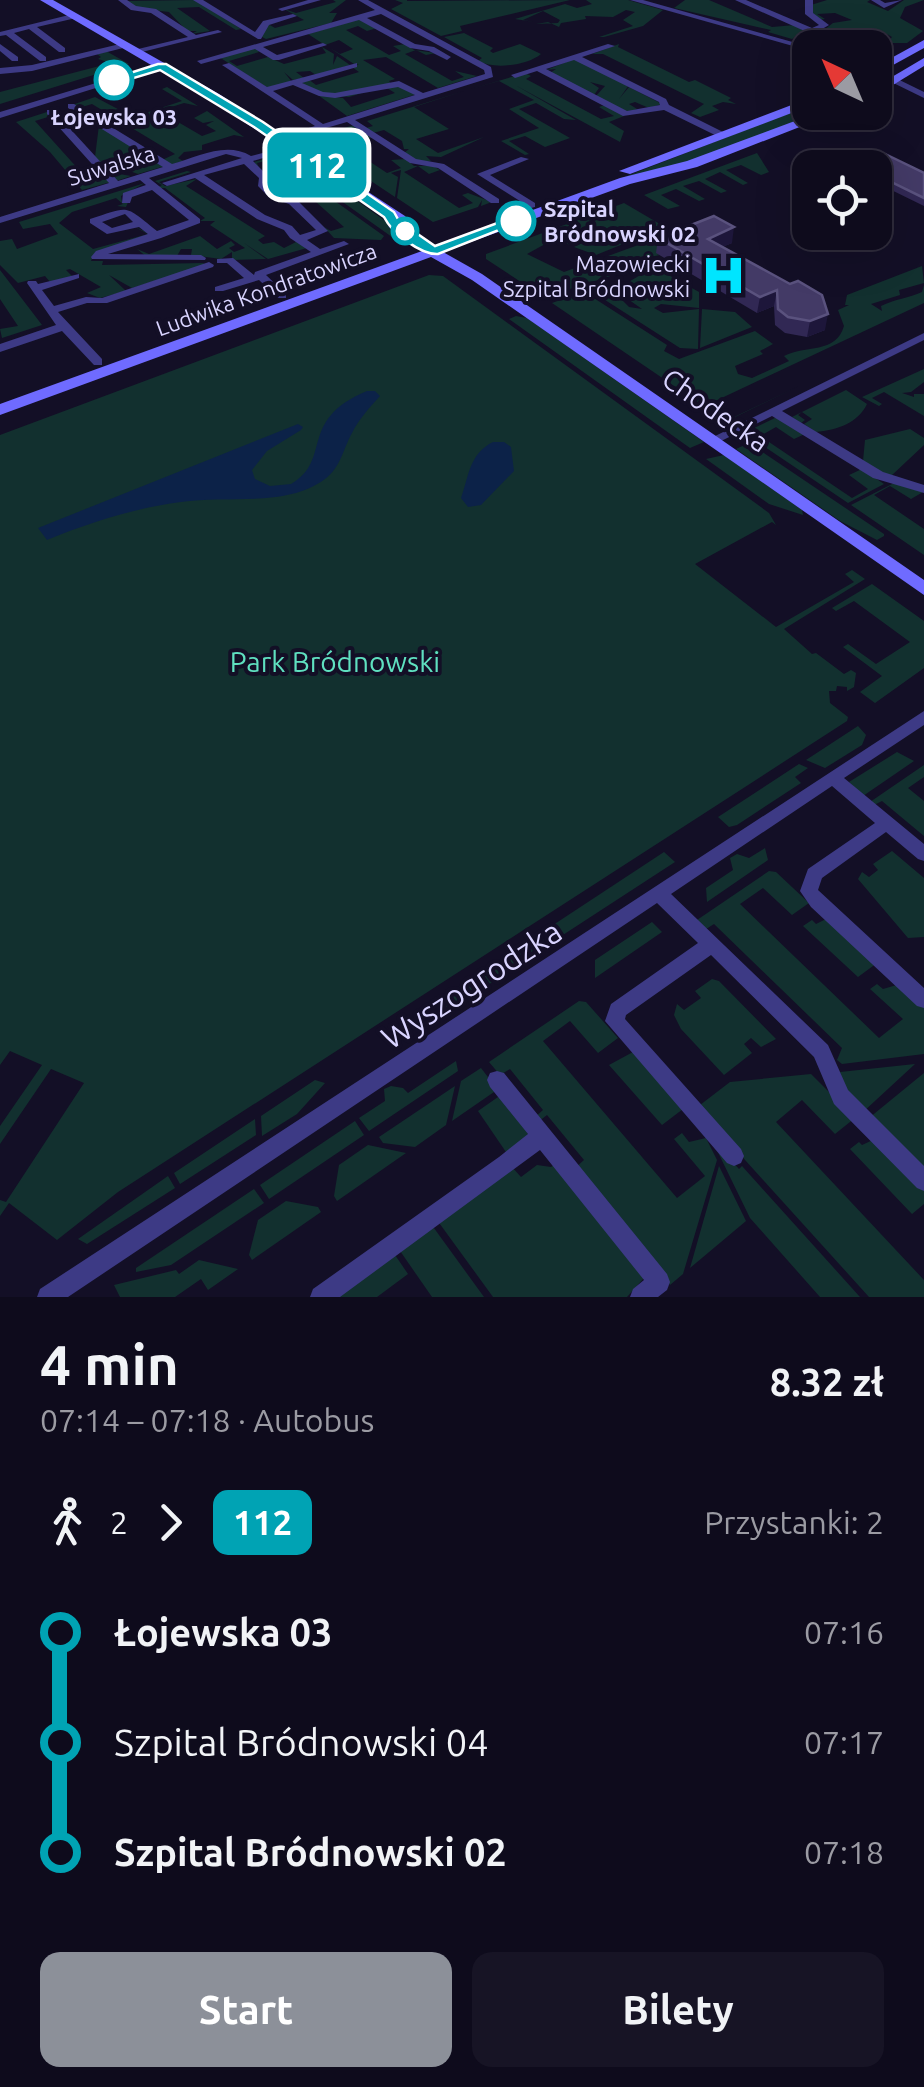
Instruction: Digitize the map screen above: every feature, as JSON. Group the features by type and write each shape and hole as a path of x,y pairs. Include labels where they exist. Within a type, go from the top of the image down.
{"main road":[{"name":"Chodecka","path":"45,0 162,66 285,143 390,215 394,224 434,246 924,589"},
{"path":"892,62 924,43"},
{"path":"892,82 924,61"},
{"name":"Ludwika Kondratowicza","path":"0,410 792,108"},
{"name":"Ludwika Kondratowicza","path":"0,397 282,296 625,181 692,164 792,127"}],"street":[{"path":"124,0 134,8 153,11 194,38"},
{"path":"197,0 257,39 276,58 327,47 303,33"},
{"path":"282,9 318,0"},
{"path":"360,17 412,46 432,49 485,78 491,73 362,0"},
{"path":"739,0 810,30"},
{"path":"809,0 809,14 825,24 814,30"},
{"path":"874,0 884,6 898,0"},
{"path":"257,39 267,22 292,16 267,1"},
{"path":"639,1 792,43"},
{"path":"201,61 257,39 303,33 395,4"},
{"path":"4,33 73,16"},
{"path":"2,22 27,27 62,50"},
{"path":"782,26 793,22"},
{"path":"137,52 218,32"},
{"path":"4,33 43,60"},
{"path":"0,71 30,68 124,45"},
{"path":"516,74 611,46"},
{"path":"0,47 15,59"},
{"path":"575,56 663,101 665,107"},
{"path":"0,83 97,58"},
{"path":"226,65 322,127"},
{"path":"267,90 354,65"},
{"path":"0,115 162,66"},
{"path":"538,68 626,114 665,107 720,134"},
{"name":"Suwalska","path":"0,220 230,151 248,160 322,127 485,78"},
{"path":"294,82 314,94 345,98 399,84 424,96"},
{"path":"892,82 924,96"},
{"path":"71,106 171,168"},
{"path":"50,112 116,184"},
{"path":"348,119 415,162 439,166 494,201"},
{"path":"524,159 483,172 531,205"},
{"path":"167,184 248,160 264,177 262,183"},
{"path":"487,178 512,170"},
{"path":"197,176 265,219 288,228 318,252"},
{"path":"142,177 196,220 96,257 229,260 282,296"},
{"path":"228,196 262,183"},
{"path":"262,183 270,193 291,201 322,234 298,239"},
{"path":"126,201 126,196 153,186"},
{"path":"154,218 152,223 161,234"},
{"path":"288,228 312,220"},
{"path":"141,223 161,234"},
{"path":"219,289 344,244"},
{"path":"51,311 85,300 103,301 210,261"},
{"path":"75,276 34,286 51,311 98,362"},
{"path":"0,348 64,326"},
{"path":"713,440 924,336"},
{"path":"773,411 878,475 924,490"},
{"name":"Wyszogrodzka","path":"48,1297 833,778 919,727"},
{"path":"833,778 924,854"},
{"path":"887,823 814,874 809,890 817,902 924,1000"},
{"path":"661,894 821,1051 844,1100 924,1180"},
{"path":"712,944 618,1010 615,1021 734,1156"},
{"path":"497,1080 659,1282 641,1297"},
{"path":"321,1297 542,1136"}],"green space":[{"path":"195,0 241,29 236,30 199,7 177,8 210,31 191,34 197,31 187,31 169,12 136,8 127,1"},
{"path":"333,0 346,0 329,13 337,13 331,23 266,39 260,36 268,24 275,28 304,20 284,9 296,13 336,2"},
{"path":"395,0 570,0 460,26 462,31 441,36 391,9 403,3"},
{"path":"586,0 628,0 663,10 643,26 604,37 599,37 633,26 623,20 635,12 626,10 613,17 585,16 586,19 561,23 559,27 551,23 560,20 543,11 523,20 534,22 515,19 565,4 577,8 592,4"},
{"path":"685,0 709,0 772,27 795,25 802,30 792,30 792,39 768,32 771,30 674,8"},
{"path":"827,0 870,0 867,2 888,11 904,0 924,0 905,7 900,18 923,31 907,43 892,43 892,30 824,30 833,23 852,20 835,13 817,14 825,19 819,20 810,10 811,5"},
{"path":"360,19 377,28 367,31 358,26 346,30 389,55 401,51 393,46 405,44 415,50 405,54 452,81 464,77 455,71 477,76 438,88 386,57 363,60 395,79 389,81 391,84 349,97 322,95 343,98 351,107 395,93 387,88 397,86 417,94 347,116 300,82 308,79 316,85 359,72 352,67 359,64 354,64 330,48 340,54 353,49 339,40 325,45 308,34"},
{"path":"464,33 493,48 493,53 520,44 541,54 511,65 485,64 478,61 482,58 444,37"},
{"path":"619,44 618,47 689,82 695,80 736,104 723,102 712,106 719,110 700,117 691,113 704,104 603,54 592,54"},
{"path":"256,47 259,52 229,61 237,66 268,57 284,64 326,53 322,47 334,54 333,65 337,56 350,65 316,75 310,71 296,72 304,78 293,80 284,72 292,82 268,88 219,57"},
{"path":"106,51 129,64 0,104 0,92 111,63 98,59 101,57 97,54"},
{"path":"574,59 629,85 619,99 629,87 662,104 649,108 635,102 629,104 637,109 627,113 596,96 605,86 590,82 599,88 594,95 550,73 556,69 546,70"},
{"path":"525,73 531,76 526,79 601,119 614,116 599,107 605,105 624,116 609,122 624,131 620,142 515,85 576,120 564,119 536,103 519,109 570,138 545,147 525,136 509,141 529,154 525,155 501,141 539,128 509,109 534,100 499,81 468,90"},
{"path":"167,87 198,106 184,103 162,110 164,113 153,118 167,126 178,122 202,136 216,131 206,125 214,121 203,123 194,118 207,111 244,137 234,135 202,145 202,150 184,152 178,158 183,161 170,165 162,160 175,154 92,104 82,107 84,111 72,105 95,97 133,117 182,101 162,89"},
{"path":"464,91 414,107 449,129 416,139 438,153 484,137 441,157 426,156 431,161 407,155 404,153 409,149 404,149 402,141 384,130 373,133 366,128 373,126 367,121"},
{"path":"47,112 52,121 48,117 35,121 89,181 102,178 103,173 111,182 82,190 50,152 16,122"},
{"path":"792,112 792,123 687,163 614,181"},
{"path":"99,125 165,166 138,174 124,169 119,174 131,176 116,181 95,157"},
{"path":"354,125 373,137 361,141 350,134 337,140 387,173 401,168 391,160 406,159 418,166 404,172 459,208 473,203 462,195 468,193 492,202 481,206 482,200 478,207 433,222 397,198 401,170 391,173 398,177 395,197 308,139"},
{"path":"290,153 402,233 392,237 275,154"},
{"path":"757,153 769,172 761,175 741,165 726,170 748,183 743,185 720,172 705,179 727,191 721,193 699,181 683,186 705,199 699,201 676,189 661,195 680,206 668,209 644,195"},
{"path":"273,157 384,236 381,240 334,238 324,227 331,231 344,227 269,160 257,163 259,168 254,162"},
{"path":"418,166 433,166 440,170 429,174"},
{"path":"191,172 159,182 165,186 197,179 186,186 265,236 258,240 263,244 274,242 284,248 296,242 291,237 307,248 268,259 244,243 266,259 232,260 232,252 221,259 191,255 192,249 181,249 177,256 147,257 137,249 149,254 200,236 217,249 231,241 235,245 229,248 234,252 245,248 210,225 215,221 200,221 205,218 165,188 157,188 162,185 155,181"},
{"path":"145,183 121,196 122,202 129,200 126,207 117,206 123,204 116,198 72,212 59,223 93,249 148,234 135,227 151,234 94,254 91,261 103,261 102,265 204,263 202,266 132,288 109,275 126,291 100,298 87,293 101,287 70,269 66,270 72,276 51,283 45,276 18,283 0,265 0,241 12,239 17,249 58,234 50,224 23,229 19,222"},
{"path":"624,203 665,227 596,255 574,247 596,236 593,233 570,245 556,238 527,254 564,272 674,232 657,254 660,255 634,260 636,266 632,269 548,300 486,259 486,254"},
{"path":"922,266 924,283 871,304 882,311 881,306 922,292 924,285 924,303 711,403 732,418 799,386 735,417 740,422 733,426 552,303 574,295 589,295 667,345 664,351 679,359 755,331 773,344 760,351 763,354 735,366 738,374 752,378 789,361 784,356 834,341 844,326 838,310 849,305 845,305 847,295"},
{"path":"654,267 699,292 699,308 661,304 654,308 663,313 699,309 698,349 680,348 602,298 613,291 629,307 642,309 615,290"},
{"path":"0,270 42,325 2,338 0,329 18,326 0,299"},
{"name":"Park Bródnowski","path":"429,275 443,276 769,513 776,525 772,522 695,564 776,627 854,582 845,574 852,570 865,579 784,629 812,654 844,674 851,670 856,673 854,687 847,691 847,687 837,686 836,691 829,691 830,703 848,717 847,721 118,1192 57,1240 9,1203 0,1216 0,1200 6,1202 84,1083 51,1069 0,1144 0,1126 42,1065 10,1051 0,1065 0,435"},
{"path":"702,309 735,312 752,327 700,348"},
{"path":"527,318 704,442 690,448 509,319"},
{"path":"924,369 924,382 911,392 902,393 914,397 924,394 924,416 884,392 872,398 882,404 879,406 862,397"},
{"path":"846,390 867,404 858,416 832,429 816,432 804,424 812,419 802,412"},
{"path":"777,417 807,433 794,439 776,427 760,436 852,498 868,489 849,475 862,469 884,484 848,503 744,433"},
{"path":"910,429 924,438 924,445 891,476 863,461 865,440"},
{"path":"749,443 884,536 877,540 840,521 736,449"},
{"path":"724,455 802,510 803,515 769,504 706,459"},
{"path":"894,483 923,492 911,499 890,486 874,495 924,529 924,555 851,505"},
{"path":"872,584 924,621 924,668 875,703 860,692 882,676 843,647 848,644 876,664 910,642 854,601 836,611 832,608"},
{"path":"858,726 866,735 862,745 825,768 806,760"},
{"path":"897,752 914,761 863,796 849,782"},
{"path":"799,764 808,768 795,777 801,783 737,825 729,827 718,817"},
{"path":"924,765 924,777 908,788 924,801 924,836 882,801 874,805 870,802"},
{"path":"765,848 768,860 707,902 706,888 733,870 730,858 737,854 749,858"},
{"path":"892,851 924,878 924,937 908,938 858,879 862,872 869,877 878,870 873,864"},
{"path":"664,852 675,862 549,944 544,931"},
{"path":"769,871 776,872 809,903 792,915 763,888 740,904 879,1038 903,1019 870,989 877,984 883,989 900,984 924,1006 924,1054 842,1064 837,1060 842,1048 714,924 703,931 694,922"},
{"path":"828,918 877,963 858,977 803,926"},
{"path":"652,922 662,932 595,978 595,960"},
{"path":"541,933 546,947 448,1011 439,1000"},
{"path":"712,979 719,981 776,1039 761,1047 751,1038 744,1044 752,1053 724,1075 681,1029 674,1015 677,1004 684,1010 701,998 695,991"},
{"path":"579,1001 586,1002 618,1038 598,1053 570,1021 543,1041 677,1198 705,1176 674,1139 682,1133 689,1142 706,1138 717,1160 683,1274 670,1285 575,1168 584,1160 547,1115 538,1122 534,1118 543,1110 510,1069 500,1075 489,1062"},
{"path":"633,1052 683,1109 662,1125 609,1065"},
{"path":"456,1061 458,1071 369,1131 359,1118 385,1101 384,1089 403,1088 408,1093"},
{"path":"915,1064 863,1112 844,1093 840,1072"},
{"path":"481,1068 494,1085 494,1092 452,1121 461,1081"},
{"path":"924,1073 924,1173 869,1118"},
{"path":"811,1074 855,1118 835,1134 802,1100 776,1122 924,1280 924,1297 869,1297 699,1109 730,1082"},
{"path":"315,1080 325,1083 297,1114 262,1136 261,1116"},
{"path":"455,1086 446,1125 415,1147 383,1143 379,1137"},
{"path":"498,1097 517,1112 528,1135 508,1155 478,1111"},
{"path":"255,1119 256,1135 180,1184 174,1173"},
{"path":"355,1121 364,1135 269,1199 260,1185"},
{"path":"711,1138 739,1169 742,1166 860,1297 820,1297 750,1218"},
{"path":"875,1139 924,1188 924,1204 912,1214 850,1149 859,1142 862,1145"},
{"path":"368,1145 406,1153 337,1201 334,1196 339,1165"},
{"path":"557,1163 644,1278 627,1297 493,1297 437,1220 511,1166 521,1177 537,1165 551,1167"},
{"path":"719,1166 746,1221 690,1268"},
{"path":"168,1176 175,1188 87,1244 78,1239"},
{"path":"254,1189 264,1203 171,1265 136,1272 136,1268"},
{"path":"286,1201 318,1207 321,1212 252,1260 249,1255 258,1220"},
{"path":"431,1224 484,1297 432,1297 398,1248"},
{"path":"393,1252 408,1274 377,1297 331,1297"},
{"path":"199,1260 238,1269 208,1290 201,1279 175,1297 120,1297 114,1285 176,1270 179,1274"}],"water":[{"path":"367,391 380,396 355,428 335,469 310,488 275,497 199,500 147,508 47,540 38,528 298,424 303,427 301,430 267,451 252,470 255,479 270,486 291,484 311,463 323,427 332,414"},
{"path":"493,442 511,447 514,471 481,505 468,507 461,498 471,466"}],"building":[{"path":"892,157 924,173 924,198 892,182"},
{"path":"714,216 734,227 708,239 790,284 798,281 822,295 828,314 810,321 788,317 778,309 777,290 760,297 658,238"}],"bus line":[{"name":"112","path":"114,80 162,66 211,94 390,215 394,224 433,252 516,221"}],"place":[{"name":"Łojewska 03","path":"114,80"},
{"name":"Szpital Bródnowski 02","path":"516,221"},
{"name":"Mazowiecki Szpital Bródnowski","path":"723,276"}]}
